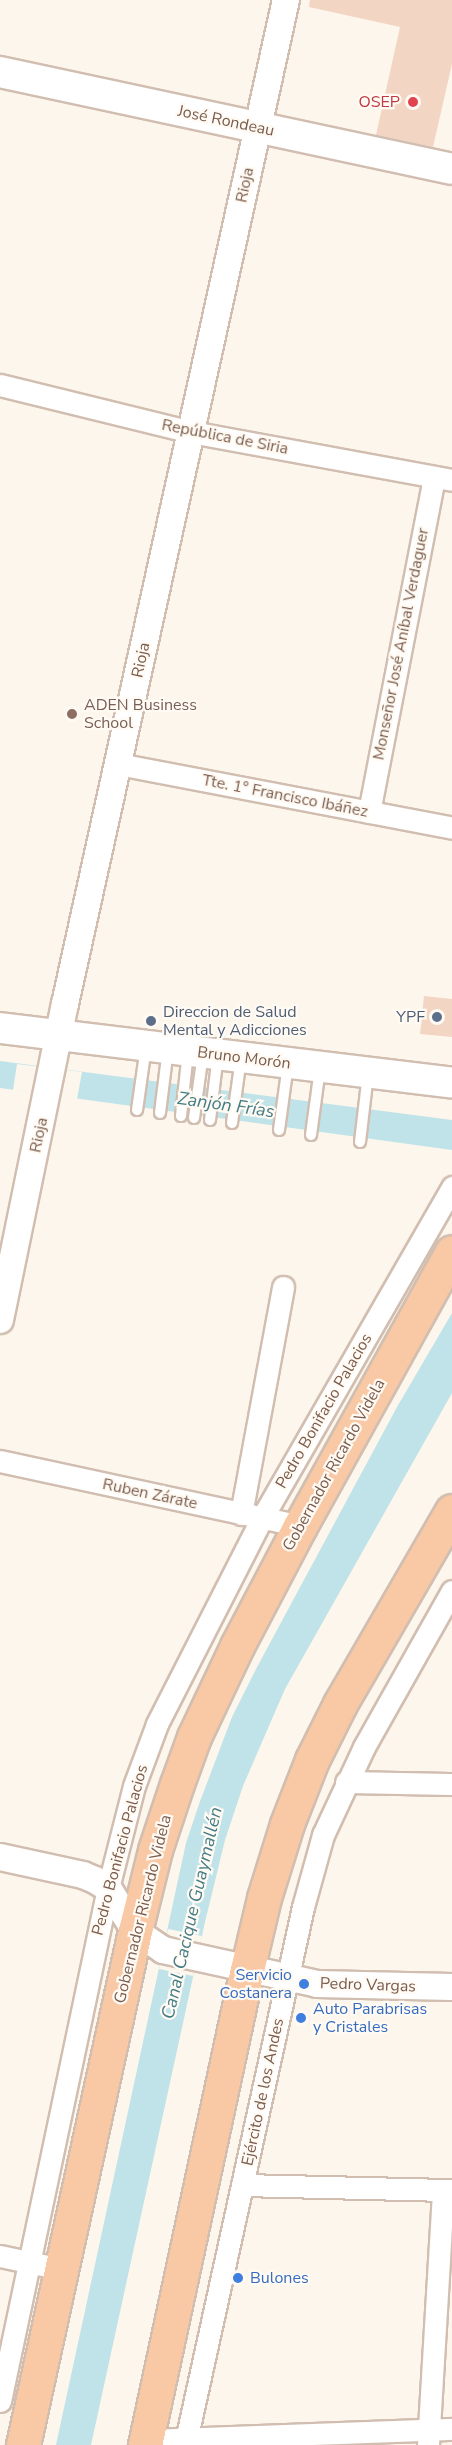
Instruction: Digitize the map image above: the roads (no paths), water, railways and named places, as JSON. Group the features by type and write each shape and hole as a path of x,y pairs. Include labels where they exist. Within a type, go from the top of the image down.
{"highway":[{"name":"Gobernador Ricardo Videla","path":"23,2445 135,1931 163,1824 194,1737 237,1646 300,1526 452,1252"},
{"path":"145,2443 248,1970 274,1866 312,1760 340,1704 452,1511"}],"main road":[{"name":"José Rondeau","path":"0,72 452,169"},
{"name":"Bruno Morón","path":"0,1029 452,1083"}],"street":[{"name":"Rioja","path":"0,1320 59,1036 286,0"},
{"name":"República de Siria","path":"0,385 191,432 443,479"},
{"name":"Monseñor José Aníbal Verdaguer","path":"369,812 443,479"},
{"name":"Tte. 1° Francisco Ibáñez","path":"118,764 452,828"},
{"name":"Pedro Bonifacio Palacios","path":"0,2401 108,1888 134,1786 157,1724 262,1518 452,1187"},
{"path":"241,1514 283,1287"},
{"name":"Ruben Zárate","path":"0,1461 300,1526"},
{"name":"Ejército de los Andes","path":"186,2442 303,1907 323,1835 346,1782 452,1590"},
{"path":"346,1782 452,1784"},
{"path":"0,1857 83,1875 108,1888 135,1931"},
{"name":"Pedro Vargas","path":"135,1931 180,1954 287,1979 317,1984 452,1987"},
{"path":"242,2185 448,2190 429,2438"},
{"path":"0,2256 61,2270"},
{"path":"145,2443 429,2438 452,2429"}],"lane":[{"path":"137,1108 141,1078 194,1052"},
{"path":"160,1111 164,1082 194,1052"},
{"path":"181,1114 185,1085 194,1052"},
{"path":"194,1052 199,1087 195,1116"},
{"path":"194,1052 214,1089 210,1118"},
{"path":"194,1052 236,1092 232,1122"},
{"path":"280,1129 288,1064"},
{"path":"311,1133 320,1068"},
{"path":"361,1140 368,1073"}],"water":[{"name":"Zanjón Frías","path":"0,1061 452,1120 452,1150 0,1088"},
{"name":"Canal Cacique Guaymallén","path":"452,1313 452,1393 285,1689 243,1786 225,1840 205,1922 91,2445 56,2445 186,1843 199,1804 232,1717 256,1669 397,1407"}],"place":[{"name":"OSEP","path":"413,102"},
{"name":"ADEN Business School","path":"72,714"},
{"name":"YPF","path":"437,1017"},
{"name":"Direccion de Salud Mental y Adicciones","path":"151,1021"},
{"name":"Servicio Costanera","path":"304,1984"},
{"name":"Auto Parabrisas y Cristales","path":"301,2018"},
{"name":"Bulones","path":"238,2278"}]}
